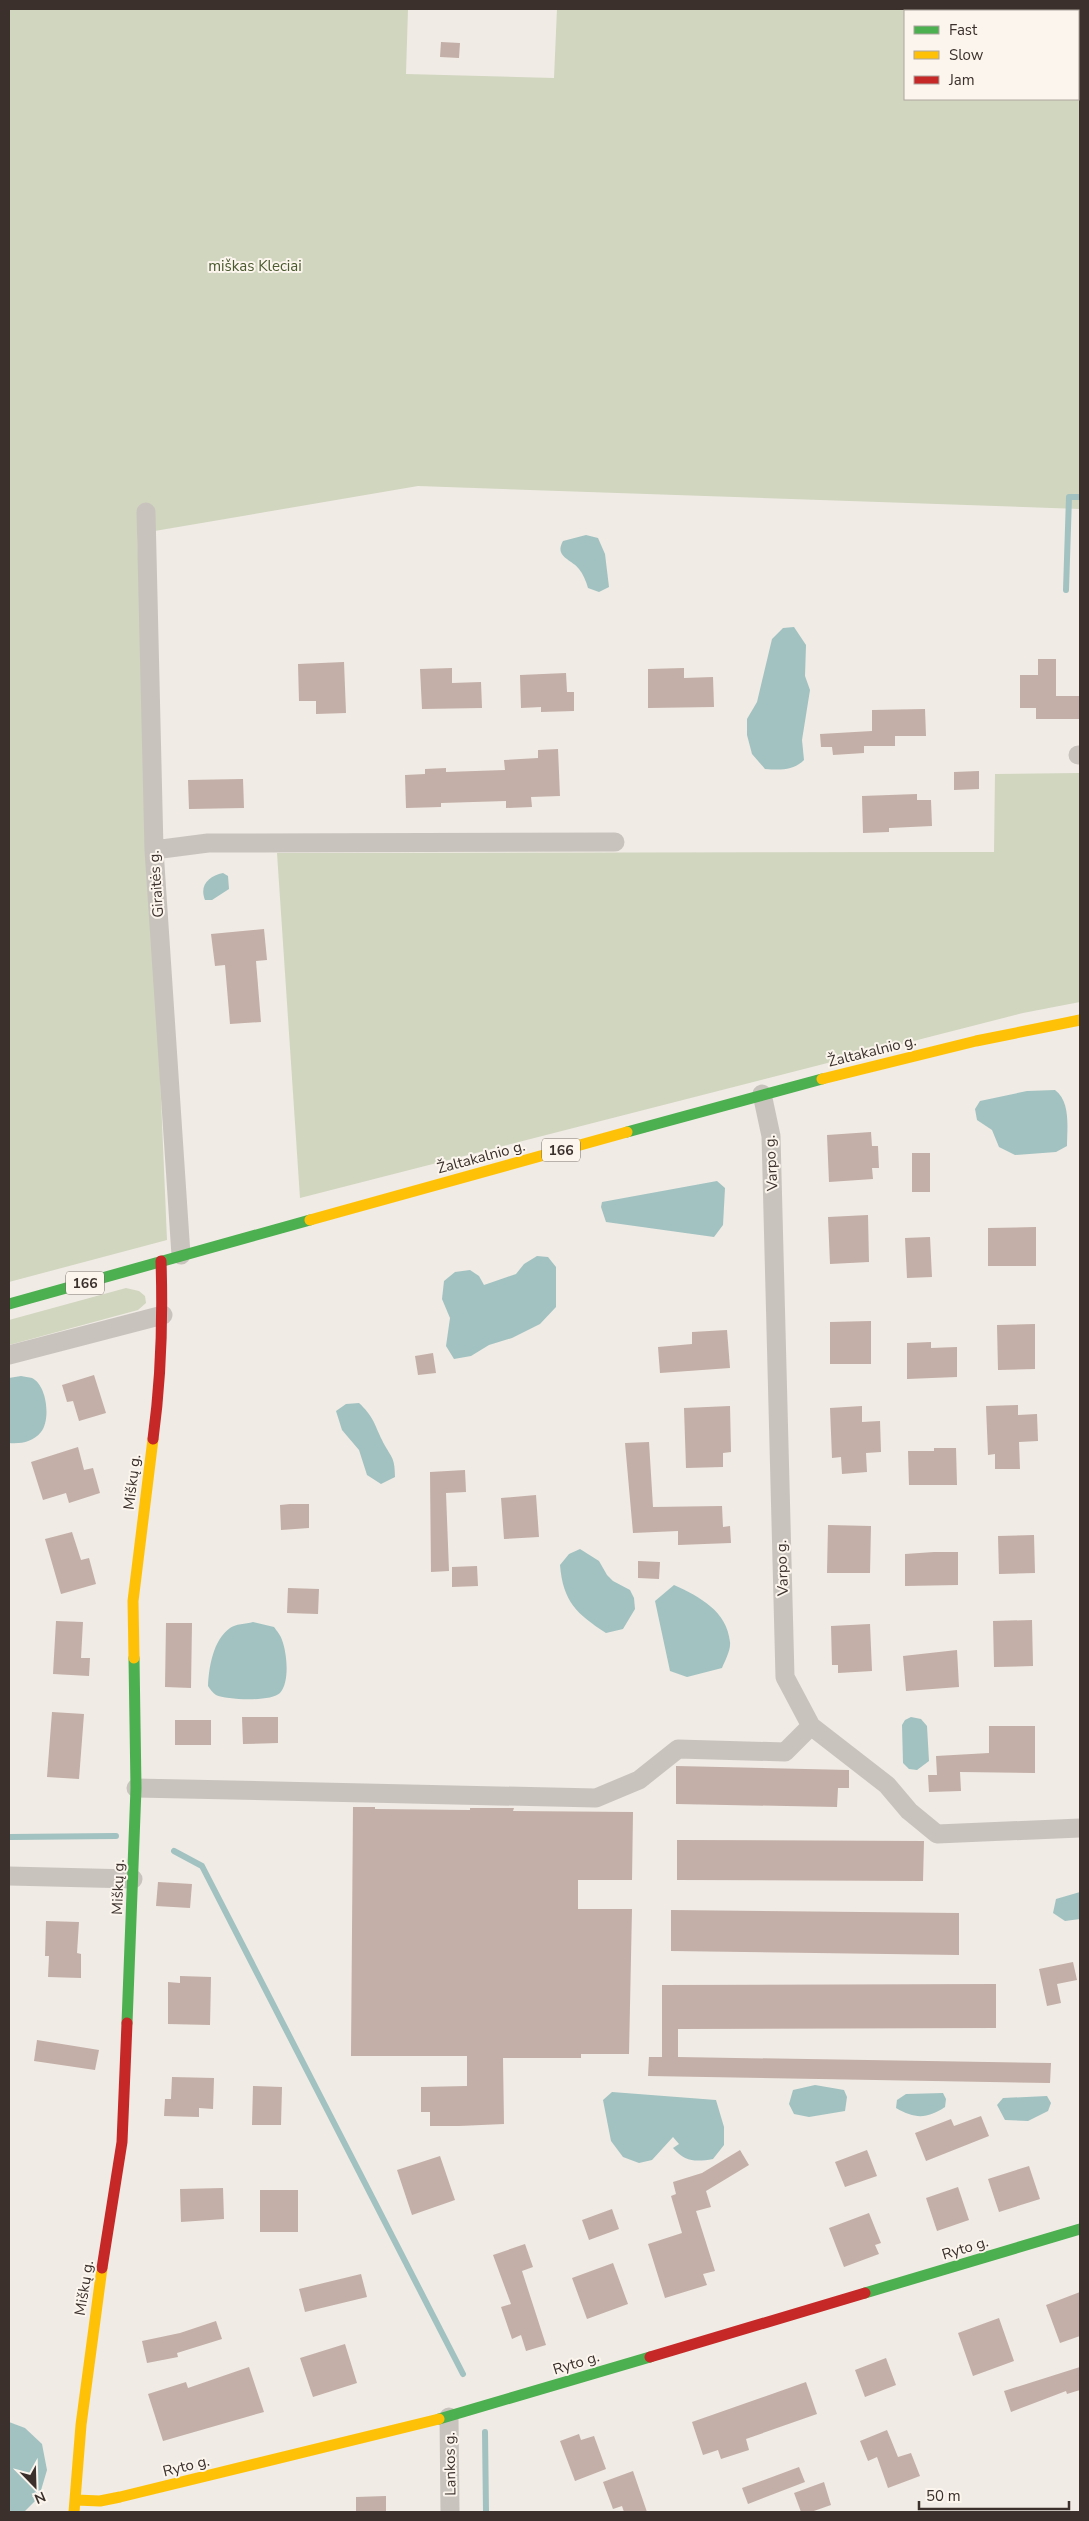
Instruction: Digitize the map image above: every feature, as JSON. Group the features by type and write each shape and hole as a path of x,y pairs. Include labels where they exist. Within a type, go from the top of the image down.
{"street":[{"name":"Giraitės g.","path":"146,512 154,850 181,1255"},
{"path":"154,850 208,843 615,842"},
{"name":"Žaltakalnio g.","path":"9,1304 762,1094 976,1041 1080,1020"},
{"name":"Varpo g.","path":"762,1094 770,1136 785,1677 811,1726 887,1785 909,1811 937,1834 1080,1828"},
{"name":"Miškų g.","path":"74,2512 81,2425 93,2329 122,2142 136,1788 134,1601 158,1402 163,1315 161,1261"},
{"path":"9,1355 163,1315"},
{"path":"136,1788 596,1798 639,1780 678,1749 785,1752 811,1726"},
{"path":"9,1876 133,1879"},
{"name":"Ryto g.","path":"76,2500 100,2501 120,2497 449,2417 1080,2229"},
{"name":"Lankos g.","path":"449,2417 450,2512"}],"green space":[{"name":"miškas Kleciai","path":"9,9 408,9 406,74 554,78 557,9 1080,9 1080,509 418,486 137,534 167,1240 9,1282"},
{"path":"1080,773 1080,1002 1023,1013 300,1198 277,853 994,852 995,774"},
{"path":"126,1288 139,1291 145,1296 146,1303 138,1310 9,1345 9,1320"}],"water":[{"path":"586,535 598,538 605,554 609,587 599,592 588,588 580,571 561,551 563,541"},
{"path":"794,627 806,645 805,676 810,690 802,740 804,760 791,768 765,769 752,754 747,735 747,719 757,702 772,639 783,628"},
{"path":"223,873 228,876 229,889 212,900 205,900 203,890 206,882 213,876"},
{"path":"1055,1090 1064,1101 1067,1116 1067,1146 1056,1152 1015,1155 999,1147 992,1130 977,1120 975,1109 980,1101 1027,1091"},
{"path":"717,1181 725,1188 723,1225 714,1237 606,1222 601,1207 602,1202"},
{"path":"537,1256 548,1257 556,1267 556,1307 540,1324 512,1338 489,1345 471,1356 454,1359 446,1346 450,1318 442,1299 444,1281 455,1272 470,1270 479,1276 484,1285 516,1274 524,1264"},
{"path":"21,1376 32,1378 41,1388 46,1403 46,1419 41,1432 31,1440 22,1443 9,1443 9,1378"},
{"path":"359,1403 373,1420 393,1460 395,1477 381,1484 367,1475 359,1450 342,1430 336,1411 346,1404"},
{"path":"580,1549 599,1561 613,1581 630,1590 634,1598 635,1609 623,1629 606,1633 579,1613 568,1598 564,1589 560,1565 569,1554"},
{"path":"674,1585 711,1606 724,1622 728,1631 730,1645 722,1668 687,1677 670,1671 655,1601"},
{"path":"253,1622 274,1627 281,1638 287,1667 283,1688 275,1696 259,1699 239,1699 216,1695 208,1686 209,1671 213,1654 220,1639 230,1628"},
{"path":"911,1717 921,1719 927,1726 929,1761 917,1770 909,1769 903,1763 902,1725 905,1720"},
{"path":"1080,1892 1080,1919 1065,1921 1053,1913 1056,1899"},
{"path":"815,2085 844,2090 847,2097 845,2111 809,2117 794,2114 789,2104 793,2090"},
{"path":"612,2092 716,2100 724,2127 724,2145 713,2159 691,2160 677,2153 673,2148 679,2144 673,2137 652,2160 639,2163 623,2157 611,2141 603,2100"},
{"path":"943,2093 946,2099 945,2107 932,2114 915,2116 896,2108 897,2100 906,2094"},
{"path":"1047,2096 1051,2103 1048,2111 1028,2121 1005,2120 997,2105 1003,2098"},
{"path":"9,2422 25,2428 42,2444 47,2470 39,2497 24,2512 9,2512"}],"building":[{"path":"441,42 460,43 459,58 440,57"},
{"path":"1038,659 1056,659 1056,696 1080,696 1080,719 1036,719 1036,708 1020,708 1020,675 1038,675"},
{"path":"344,662 346,713 316,714 316,701 299,701 298,664"},
{"path":"452,668 452,683 481,682 482,708 422,709 420,669"},
{"path":"684,668 684,678 713,677 714,707 648,708 648,669"},
{"path":"566,673 567,692 574,692 574,711 541,712 541,707 521,708 520,675"},
{"path":"925,709 926,736 895,736 895,746 864,746 864,753 833,755 832,747 821,747 820,734 872,731 872,710"},
{"path":"558,749 560,796 531,797 532,807 506,808 506,801 441,803 441,807 406,808 405,775 425,774 425,769 446,768 446,772 505,770 504,760 538,758 538,750"},
{"path":"979,771 979,789 954,790 954,772"},
{"path":"243,779 244,808 189,809 188,780"},
{"path":"917,794 917,800 931,800 932,826 889,828 889,832 863,833 862,796"},
{"path":"264,929 267,960 256,961 261,1022 230,1024 225,965 215,966 211,934"},
{"path":"871,1132 872,1146 878,1146 879,1168 872,1168 873,1179 829,1182 827,1135"},
{"path":"912,1153 930,1153 930,1192 912,1192"},
{"path":"868,1215 869,1262 830,1264 828,1217"},
{"path":"1036,1227 1036,1266 988,1266 988,1228"},
{"path":"930,1237 932,1277 907,1278 905,1238"},
{"path":"871,1321 871,1364 830,1364 830,1322"},
{"path":"1035,1324 1035,1369 998,1370 997,1325"},
{"path":"727,1330 730,1368 660,1373 658,1347 692,1344 692,1332"},
{"path":"931,1342 931,1348 957,1347 957,1377 907,1379 907,1343"},
{"path":"433,1353 436,1373 418,1375 415,1356"},
{"path":"94,1375 106,1413 79,1421 73,1401 67,1402 62,1385"},
{"path":"1018,1405 1018,1415 1037,1414 1038,1441 1019,1442 1020,1469 995,1469 995,1454 988,1455 986,1406"},
{"path":"730,1406 731,1452 723,1453 723,1467 686,1468 684,1408"},
{"path":"862,1406 862,1422 880,1421 881,1452 866,1453 867,1472 842,1474 841,1457 832,1458 830,1408"},
{"path":"649,1442 653,1507 722,1506 723,1527 730,1526 731,1543 678,1545 678,1531 633,1533 625,1443"},
{"path":"78,1447 84,1470 93,1468 100,1493 69,1503 66,1493 43,1500 31,1462"},
{"path":"934,1448 956,1448 957,1485 909,1485 908,1451 934,1451"},
{"path":"465,1470 466,1492 446,1493 449,1571 431,1572 430,1472"},
{"path":"536,1495 539,1537 504,1539 501,1498"},
{"path":"309,1504 309,1528 281,1530 280,1505"},
{"path":"828,1525 871,1526 870,1573 827,1573"},
{"path":"72,1532 81,1560 89,1558 96,1584 61,1594 45,1539"},
{"path":"1034,1535 1035,1573 999,1574 998,1536"},
{"path":"958,1552 958,1585 905,1586 905,1554"},
{"path":"638,1561 660,1562 659,1579 638,1578"},
{"path":"477,1566 478,1586 452,1587 452,1567"},
{"path":"288,1588 319,1589 318,1614 287,1613"},
{"path":"1032,1620 1033,1666 994,1667 993,1621"},
{"path":"56,1621 83,1622 81,1658 90,1658 89,1676 53,1674"},
{"path":"166,1623 192,1623 191,1688 165,1687"},
{"path":"870,1624 872,1671 838,1673 838,1665 832,1665 831,1626"},
{"path":"957,1650 959,1687 906,1691 903,1656"},
{"path":"52,1712 84,1714 79,1779 47,1777"},
{"path":"242,1717 278,1717 278,1743 243,1744"},
{"path":"175,1720 211,1720 211,1745 175,1745"},
{"path":"989,1726 1035,1726 1035,1773 960,1772 961,1791 929,1792 928,1775 937,1775 936,1756 989,1753"},
{"path":"676,1766 849,1770 849,1788 838,1788 837,1807 676,1804"},
{"path":"353,1807 470,1810 470,1808 514,1808 513,1811 633,1812 632,1880 578,1880 578,1909 632,1909 629,2054 581,2054 581,2058 503,2058 504,2124 459,2126 430,2126 430,2112 421,2112 421,2087 467,2086 467,2056 351,2056"},
{"path":"677,1840 924,1841 923,1881 677,1880"},
{"path":"158,1882 192,1884 190,1908 156,1906"},
{"path":"671,1910 959,1913 959,1955 671,1951"},
{"path":"46,1921 79,1922 77,1953 81,1954 81,1978 48,1977 49,1956 45,1956"},
{"path":"1073,1962 1077,1980 1057,1984 1061,2003 1047,2006 1039,1969"},
{"path":"180,1976 211,1977 210,2025 168,2024 168,1982 180,1983"},
{"path":"996,1984 996,2028 678,2029 678,2057 1051,2063 1050,2083 648,2076 649,2057 662,2057 662,1985"},
{"path":"37,2040 99,2050 95,2070 34,2061"},
{"path":"172,2077 214,2078 213,2109 199,2108 199,2117 164,2116 165,2099 171,2099"},
{"path":"253,2086 282,2087 281,2125 252,2125"},
{"path":"981,2116 989,2136 926,2161 915,2133 951,2119 954,2126"},
{"path":"740,2150 749,2165 706,2191 711,2207 696,2211 715,2271 703,2274 707,2285 665,2298 648,2244 682,2233 671,2196 676,2194 673,2182 702,2173"},
{"path":"867,2150 877,2176 845,2187 835,2162"},
{"path":"440,2156 455,2200 412,2215 397,2170"},
{"path":"1029,2166 1040,2199 999,2212 988,2179"},
{"path":"958,2187 969,2220 937,2231 926,2198"},
{"path":"223,2188 224,2219 181,2222 180,2189"},
{"path":"260,2190 298,2190 298,2232 260,2232"},
{"path":"612,2209 619,2229 589,2240 582,2220"},
{"path":"869,2213 881,2243 875,2245 879,2254 844,2267 829,2228"},
{"path":"525,2244 533,2267 522,2271 546,2345 526,2351 521,2335 512,2339 501,2307 511,2304 493,2255"},
{"path":"613,2263 628,2304 587,2319 572,2278"},
{"path":"361,2274 367,2297 305,2312 299,2289"},
{"path":"1080,2292 1080,2336 1060,2343 1046,2305"},
{"path":"999,2318 1014,2361 973,2376 958,2333"},
{"path":"216,2321 222,2339 177,2353 178,2357 147,2363 142,2341 180,2333"},
{"path":"345,2344 357,2383 313,2397 300,2358"},
{"path":"886,2358 896,2385 865,2397 855,2370"},
{"path":"249,2367 264,2412 163,2441 148,2394 186,2382 188,2388"},
{"path":"1080,2367 1080,2390 1067,2394 1066,2391 1011,2412 1004,2391"},
{"path":"806,2382 817,2414 746,2439 749,2450 721,2459 718,2450 703,2455 692,2422"},
{"path":"887,2430 898,2457 911,2453 920,2476 888,2488 877,2457 868,2461 860,2441"},
{"path":"579,2434 581,2440 594,2436 606,2469 575,2481 560,2441"},
{"path":"799,2467 805,2482 748,2504 742,2488"},
{"path":"633,2471 647,2512 624,2512 622,2506 613,2509 603,2482"},
{"path":"824,2482 831,2505 811,2512 801,2512 794,2493"},
{"path":"386,2496 386,2512 356,2512 356,2497"}],"waterway":[{"path":"1066,590 1069,497 1080,497"},
{"path":"9,1837 116,1836"},
{"path":"174,1851 202,1866 463,2374"},
{"path":"485,2432 486,2512"}],"traffic: fast":[{"path":"627,1132 822,1079"},
{"path":"9,1304 310,1220"},
{"path":"127,2023 136,1788 134,1658"},
{"path":"865,2293 1080,2229"},
{"path":"439,2419 650,2357"}],"traffic: slow":[{"path":"822,1079 976,1041 1080,1020"},
{"path":"310,1220 627,1132"},
{"path":"134,1658 133,1601 153,1439"},
{"path":"74,2512 81,2425 102,2268"},
{"path":"76,2500 100,2501 120,2497 439,2419"}],"traffic: jam":[{"path":"153,1439 161,1350 161,1261"},
{"path":"102,2268 122,2142 127,2023"},
{"path":"650,2357 865,2293"}]}
